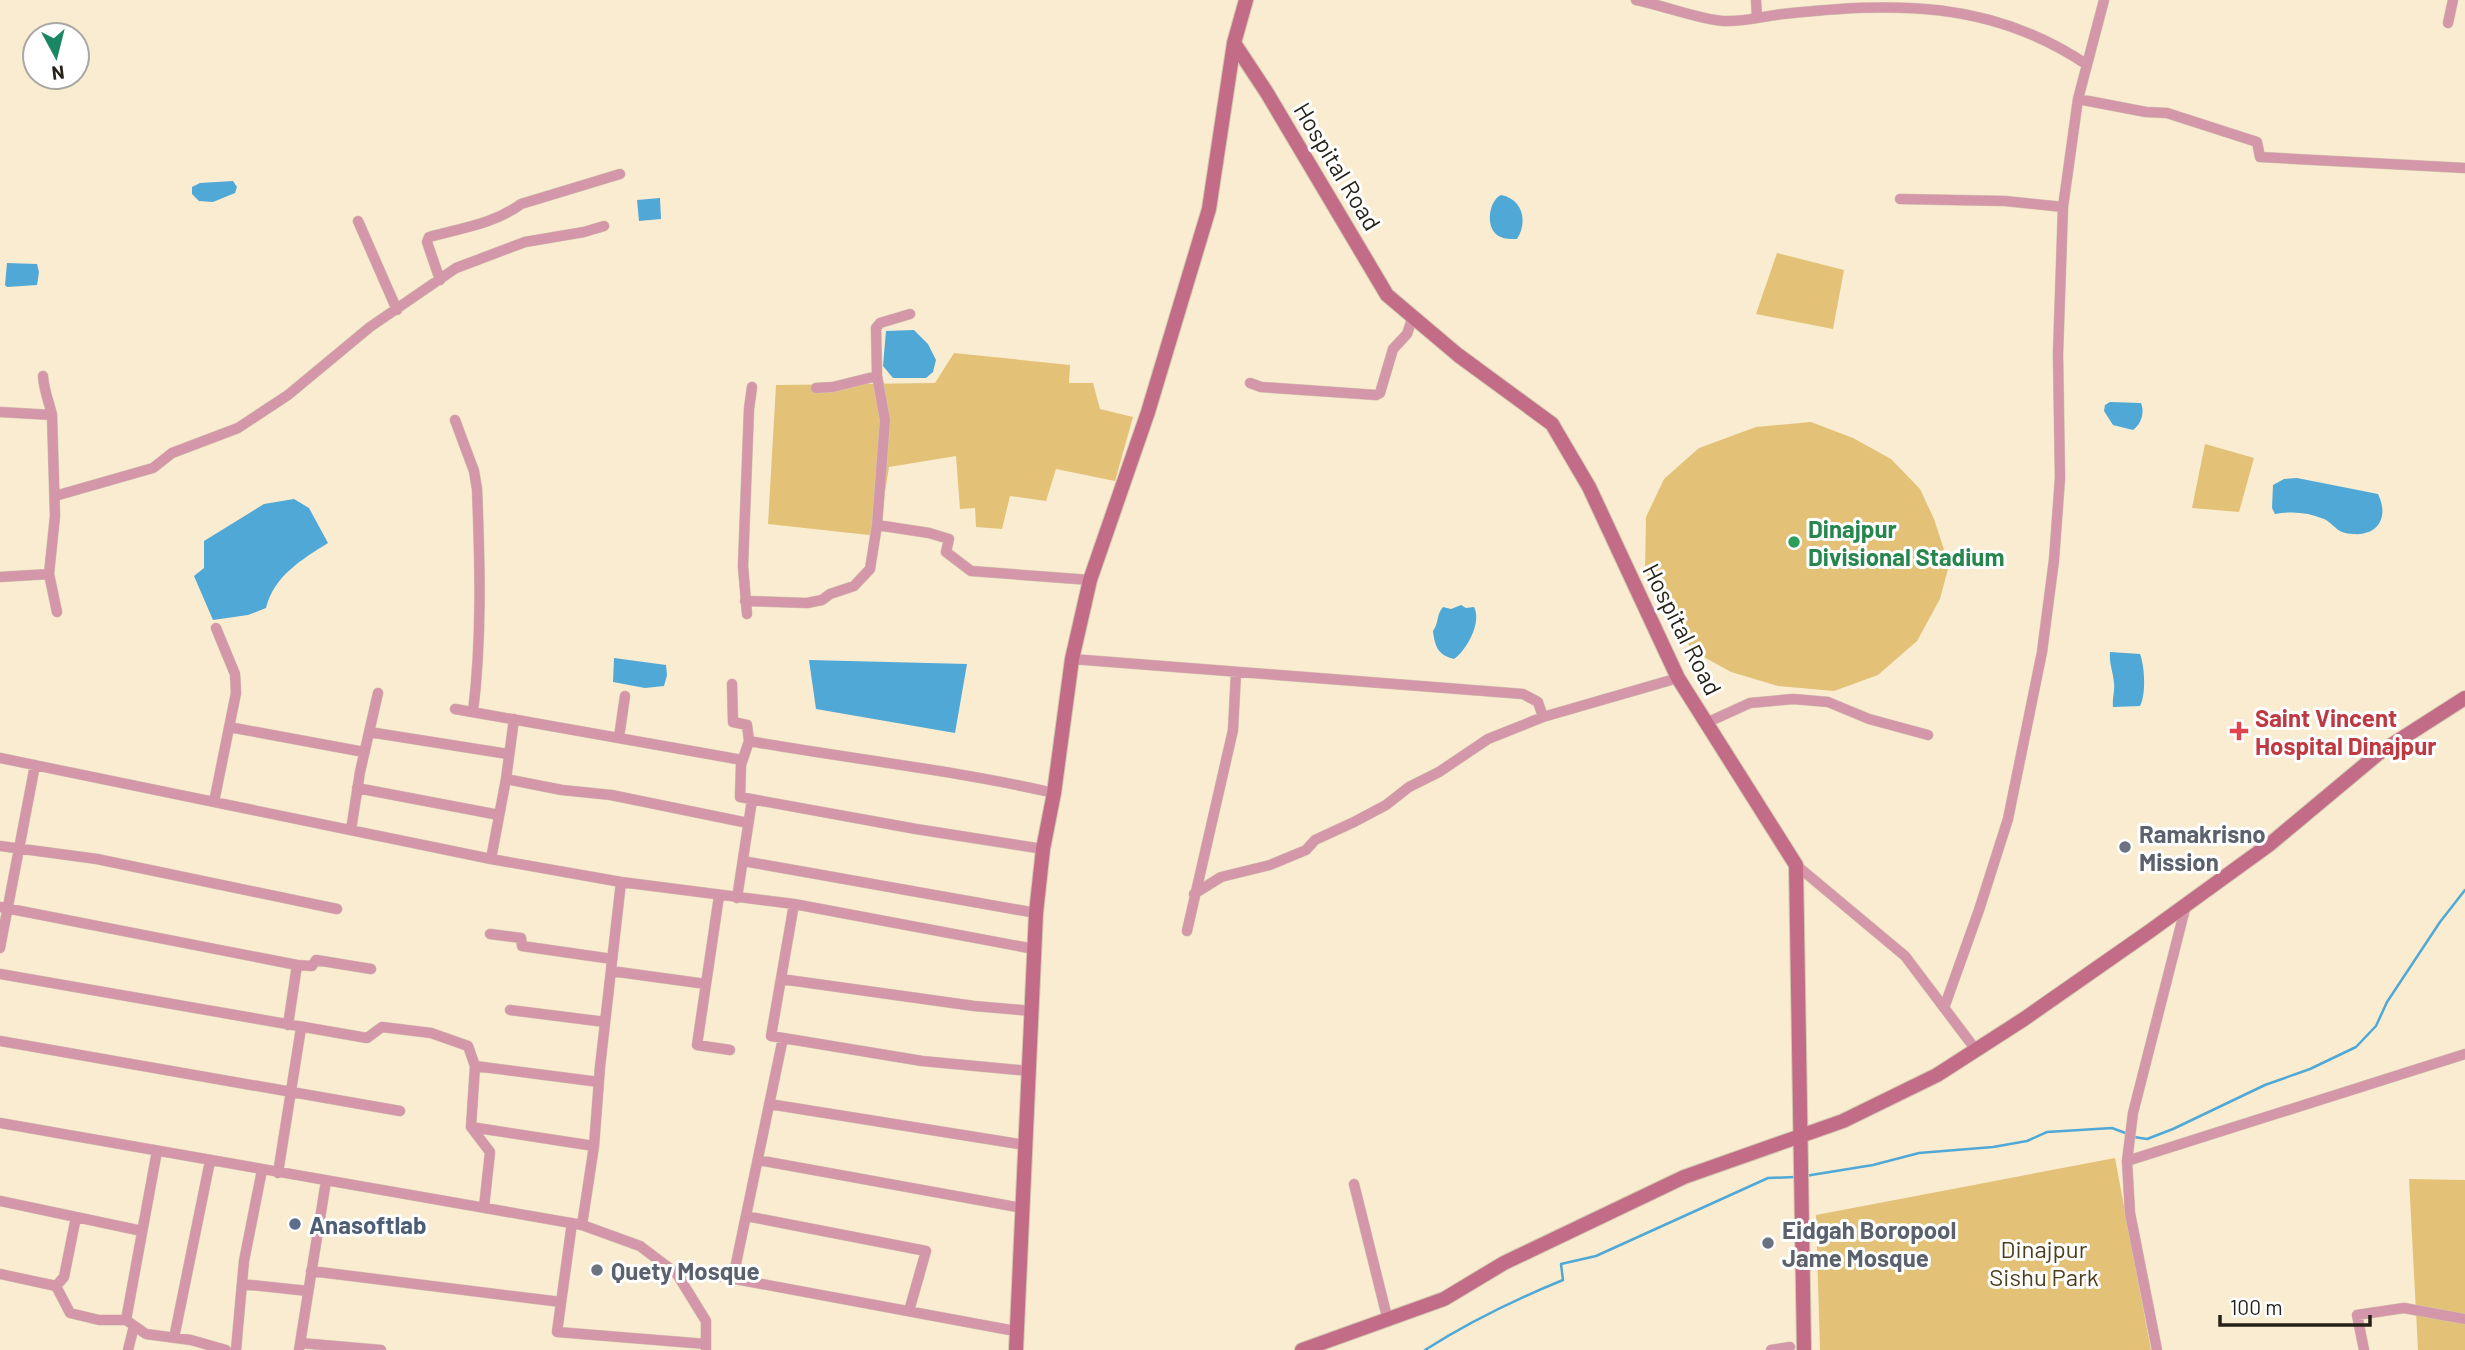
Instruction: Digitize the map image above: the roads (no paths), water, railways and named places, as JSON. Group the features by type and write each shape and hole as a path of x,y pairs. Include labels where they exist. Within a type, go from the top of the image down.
{"street":[{"path":"1016,1350 1036,913 1072,659 1090,580 1148,412 1209,209 1234,43 1246,0"},
{"path":"1636,0 1722,21 1892,5 1929,5 1976,11 2058,43 2086,64"},
{"path":"1756,0 1756,18"},
{"path":"1944,1008 2008,819 2042,652 2054,560 2060,478 2058,354 2063,206 2078,99 2104,0"},
{"path":"2448,23 2453,0"},
{"name":"Hospital Road","path":"1234,43 1268,93 1387,295 1458,355 1552,424 1589,487 1678,678 1796,865"},
{"path":"2078,99 2146,112 2167,113 2257,142 2260,157 2465,168"},
{"path":"440,279 427,242 429,237 488,222 509,213 521,204 620,174"},
{"path":"1900,200 2005,201 2063,206"},
{"path":"358,220 397,310"},
{"path":"55,496 153,468 172,453 238,428 288,395 370,327 456,268 525,242 604,226"},
{"path":"745,601 807,603 822,600 830,594 854,586 870,569 877,525 884,420 877,376 876,328 880,323 911,314"},
{"path":"1250,383 1261,387 1376,395 1380,393 1393,349 1407,334 1413,316"},
{"path":"43,376 45,397 50,404 52,415 55,496 49,574 57,612"},
{"path":"816,388 833,387 877,376"},
{"path":"747,614 743,566 752,387"},
{"path":"0,412 52,415"},
{"path":"456,420 474,471 477,489 479,609 473,712"},
{"path":"877,525 908,528 949,539 946,552 971,571 1090,580"},
{"path":"0,577 49,574"},
{"path":"214,802 236,693 235,674 216,628"},
{"path":"1072,659 1523,694 1538,702 1542,717"},
{"path":"1187,930 1233,730 1236,672"},
{"path":"1194,894 1222,877 1270,865 1306,850 1314,840 1385,805 1409,787 1439,772 1488,739 1542,717 1678,678"},
{"path":"732,684 733,722 747,725 749,741 742,760 740,797 1043,849"},
{"path":"351,830 364,752 378,693"},
{"path":"619,737 625,696"},
{"path":"1302,1350 1444,1299 1504,1263 1684,1177 1843,1121 1937,1075 2024,1019 2186,905 2270,844 2379,753 2465,698"},
{"path":"1706,723 1750,703 1793,699 1828,702 1870,719 1928,735"},
{"path":"454,709 742,760"},
{"path":"491,859 514,719"},
{"path":"229,727 364,752"},
{"path":"369,732 508,754"},
{"path":"749,741 832,756 956,773 1054,793"},
{"path":"0,758 491,859 621,882 794,904 1034,949"},
{"path":"0,948 4,908 35,765"},
{"path":"506,779 562,790 611,795 748,823"},
{"path":"357,788 499,815"},
{"path":"737,898 752,800"},
{"path":"0,846 97,859 337,909"},
{"path":"743,861 1036,913"},
{"path":"1796,865 1905,956 1976,1050"},
{"path":"1771,1350 1797,1348 1803,1196 1796,865"},
{"path":"0,1124 577,1224 640,1246 677,1274 706,1321 706,1347 556,1332 561,1302 577,1224 594,1146 621,882"},
{"path":"719,896 696,1045 730,1050"},
{"path":"794,904 771,1036 922,1061 1029,1071"},
{"path":"2157,1350 2130,1213 2128,1156 2132,1126 2186,905"},
{"path":"4,908 297,965 312,966 316,960 371,969"},
{"path":"490,934 521,938 522,946 612,959"},
{"path":"288,1025 297,965"},
{"path":"611,971 706,984"},
{"path":"0,974 301,1028 367,1038 382,1027 431,1033 468,1046 475,1066 471,1127 490,1152 484,1207"},
{"path":"781,979 1032,1012"},
{"path":"510,1010 605,1022"},
{"path":"278,1173 301,1028"},
{"path":"733,1278 783,1038"},
{"path":"0,1041 400,1111"},
{"path":"2128,1156 2465,1054"},
{"path":"475,1066 599,1082"},
{"path":"769,1104 1025,1145"},
{"path":"471,1127 594,1146"},
{"path":"128,1350 142,1231 157,1151"},
{"path":"758,1160 1022,1208"},
{"path":"174,1338 209,1161"},
{"path":"236,1350 244,1261 262,1170"},
{"path":"326,1181 300,1346 381,1350"},
{"path":"1354,1184 1388,1321"},
{"path":"0,1201 142,1231"},
{"path":"746,1216 926,1251 909,1311"},
{"path":"56,1286 64,1277 76,1217"},
{"path":"311,1271 561,1302"},
{"path":"677,1274 692,1271 1015,1331"},
{"path":"0,1275 56,1286"},
{"path":"242,1284 308,1291"},
{"path":"56,1286 70,1313 99,1320 130,1323 146,1335 174,1338 226,1350"},
{"path":"2364,1350 2357,1315 2404,1308 2465,1318"}],"water":[{"path":"233,181 237,187 235,193 213,202 199,201 192,194 192,187 200,183"},
{"path":"1501,195 1519,206 1523,219 1517,239 1501,237 1490,223 1492,206"},
{"path":"660,198 661,219 639,221 637,200"},
{"path":"7,263 37,264 37,285 7,287"},
{"path":"914,330 928,344 936,360 933,372 926,378 893,378 883,366 886,331"},
{"path":"2110,402 2141,403 2142,414 2136,428 2133,430 2113,425 2104,411 2105,405"},
{"path":"2297,478 2378,494 2382,510 2379,523 2369,532 2352,534 2342,532 2326,520 2312,515 2293,512 2275,514 2272,508 2273,485 2284,479"},
{"path":"294,499 309,508 328,543 282,578 266,608 248,615 213,620 194,576 204,568 204,541 264,504"},
{"path":"1461,605 1466,608 1474,607 1475,628 1468,643 1454,659 1438,650 1433,631 1443,607 1451,609"},
{"path":"2110,652 2140,654 2144,681 2140,706 2113,707 2114,686"},
{"path":"614,658 666,665 664,686 645,688 613,682"},
{"path":"809,660 967,664 955,733 816,709"}],"waterway":[{"path":"2134,1137 2147,1139 2173,1129 2265,1085 2310,1069 2356,1047 2376,1026 2387,1002 2440,922 2465,890"},
{"path":"1805,1176 1873,1165 1919,1153 1993,1147 2027,1141 2047,1132 2112,1128 2128,1134"},
{"path":"1425,1350 1492,1312 1563,1280 1561,1264 1596,1256 1768,1178 1795,1177"}],"place":[{"name":"Dinajpur Divisional Stadium","path":"1794,542"},
{"name":"Saint Vincent Hospital Dinajpur","path":"2239,731"},
{"name":"Ramakrisno Mission","path":"2125,847"},
{"name":"Anasoftlab","path":"295,1224"},
{"name":"Eidgah Boropool Jame Mosque","path":"1768,1243"},
{"name":"Quety Mosque","path":"597,1270"}],"park label":[{"name":"Dinajpur Sishu Park","path":"2044,1262"}]}
